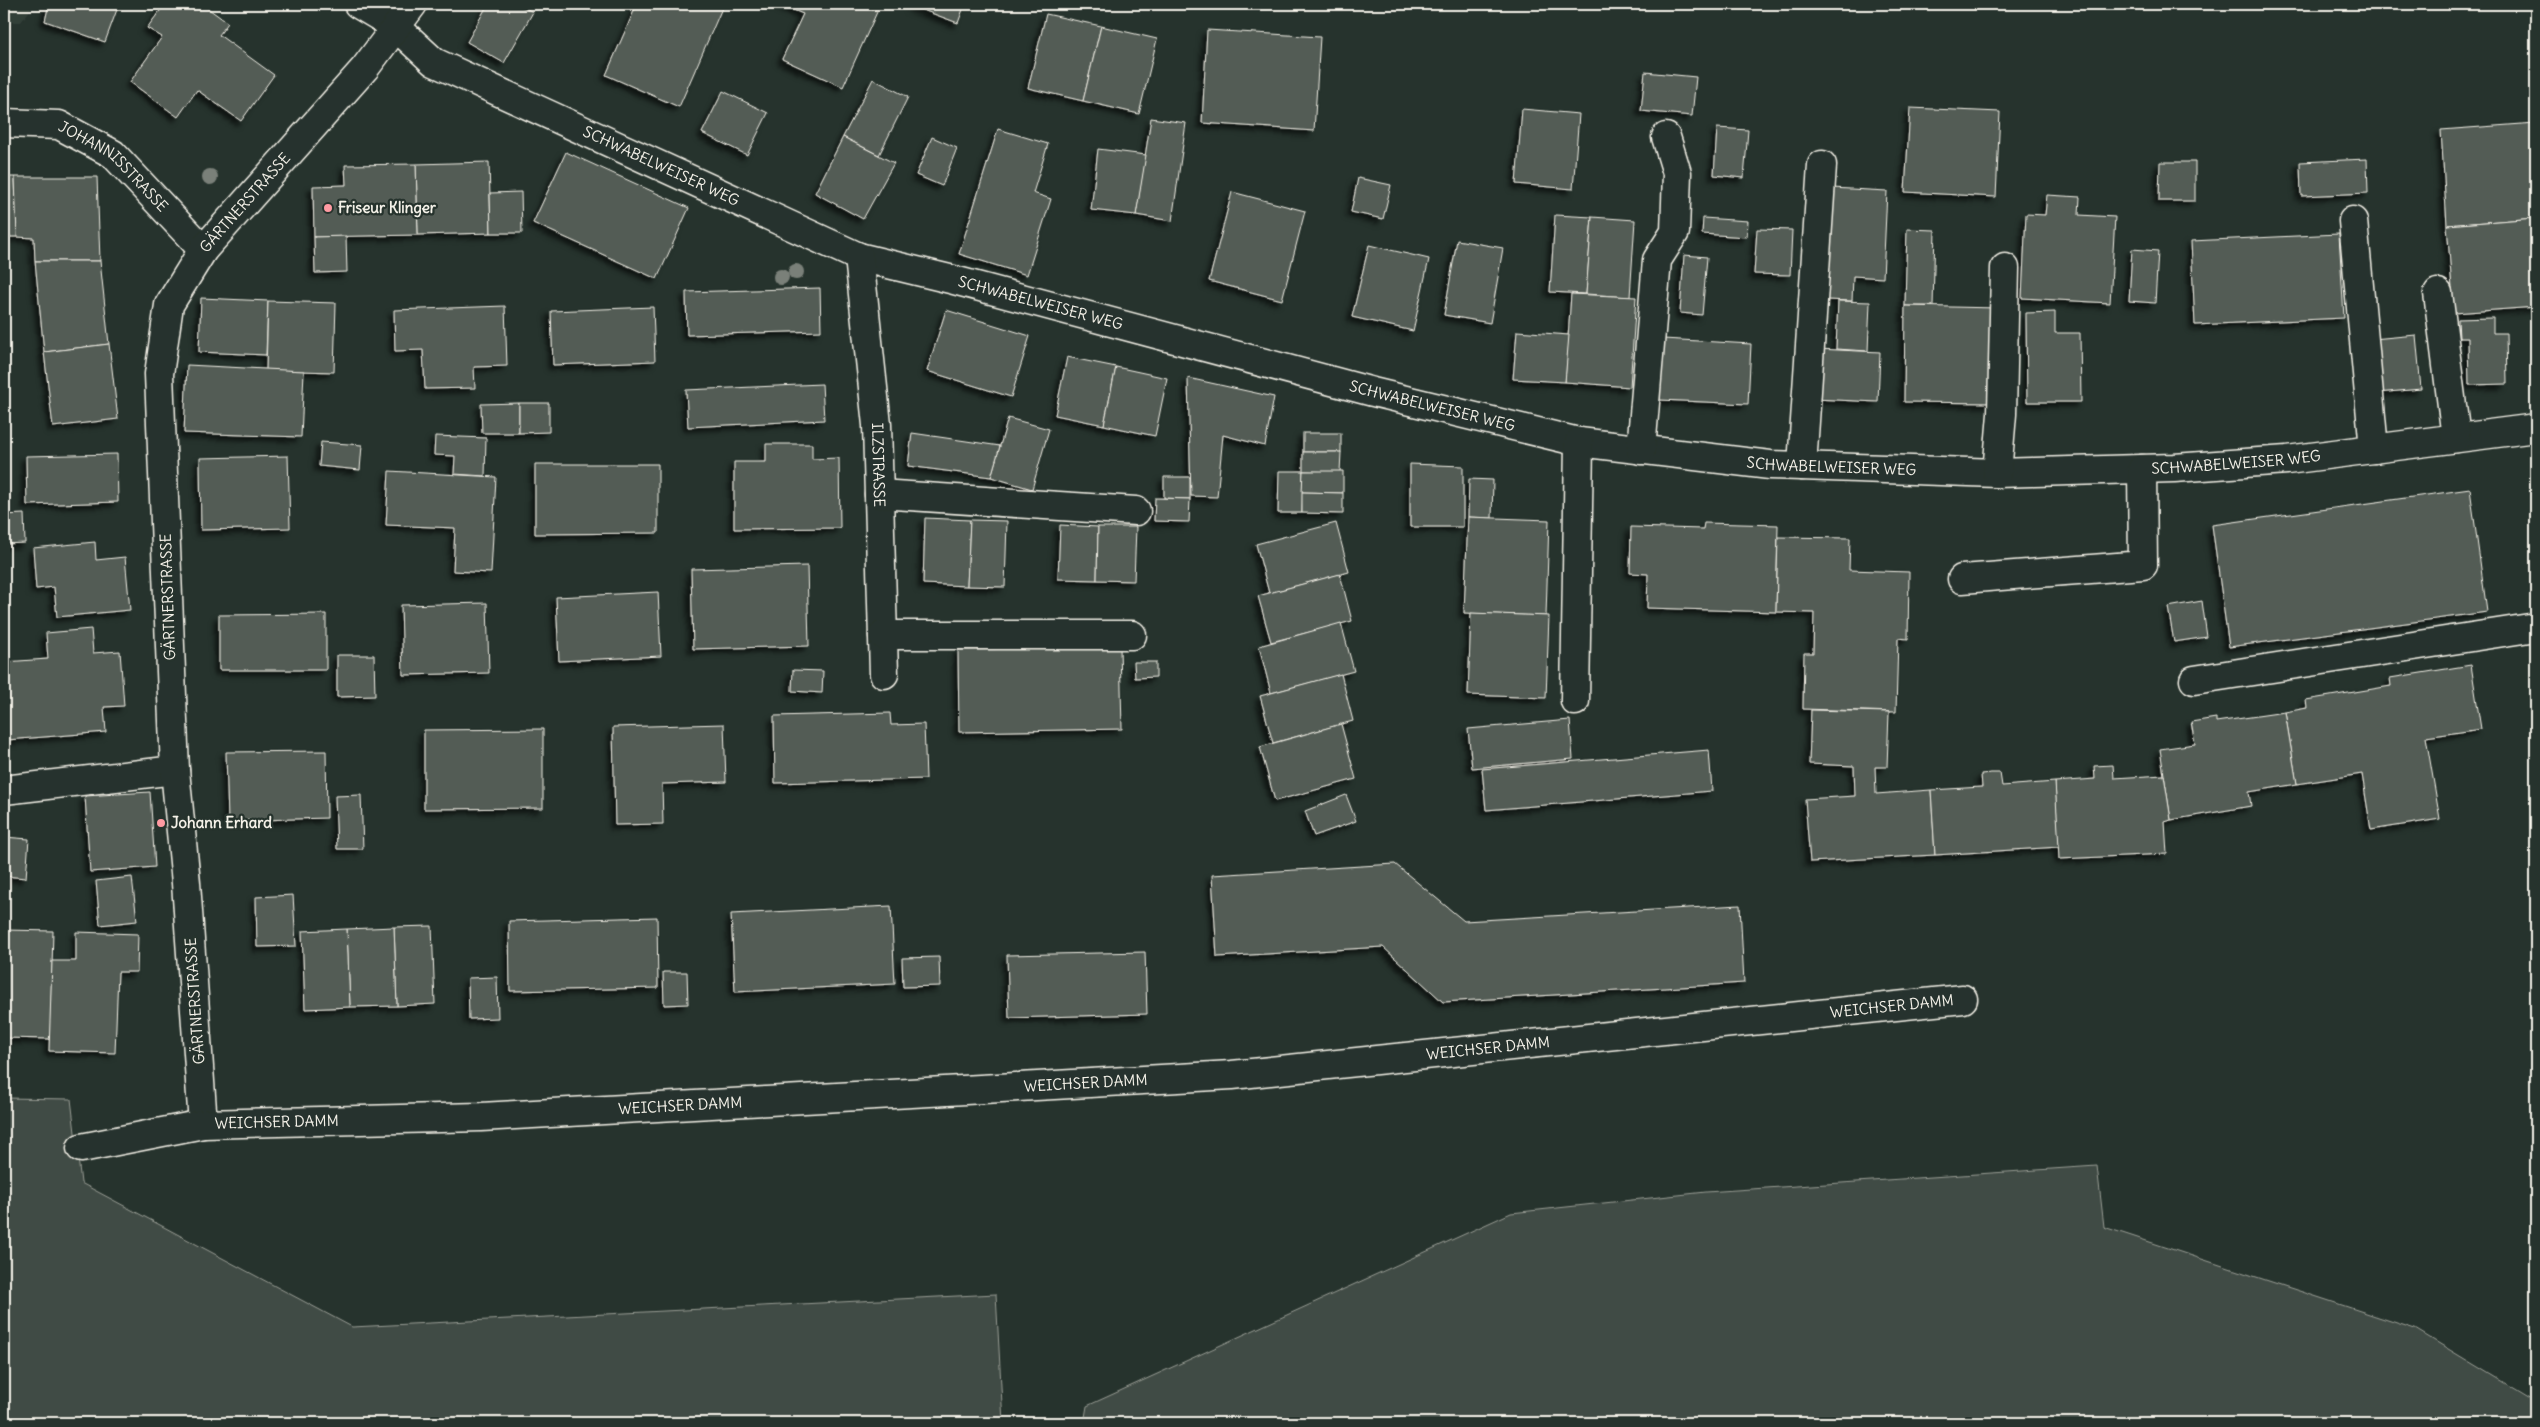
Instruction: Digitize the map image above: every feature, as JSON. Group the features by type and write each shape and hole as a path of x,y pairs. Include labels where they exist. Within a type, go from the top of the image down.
{"street":[{"name":"SCHWABELWEISER WEG","path":"358,4 395,26 434,62 859,257 954,280 1312,377 1579,442 1770,465 1997,473 2142,469 2286,460 2536,428"},
{"name":"GÄRTNERSTRASSE","path":"203,1124 186,883 175,770 159,374 169,305 203,250 365,68 413,4"},
{"name":"JOHANNISSTRASSE","path":"4,123 58,125 113,154 203,250"},
{"path":"1641,450 1657,260 1675,232 1677,173 1666,137"},
{"path":"1802,466 1822,165"},
{"path":"2353,220 2374,449"},
{"name":"ILZSTRASSE","path":"859,257 877,425 884,674"},
{"path":"1997,473 2002,414 2005,268"},
{"path":"2438,293 2456,438"},
{"path":"1575,702 1579,442"},
{"path":"1962,579 2143,565 2142,469"},
{"path":"879,494 1136,511"},
{"path":"2194,680 2536,627"},
{"path":"883,636 1132,635"},
{"path":"4,790 175,770"},
{"name":"WEICHSER DAMM","path":"203,1124 481,1117 1232,1075 1963,1000"},
{"path":"81,1148 203,1124"}],"shaded area":[{"path":"4,4 35,4 21,22 4,22"},
{"path":"4,1098 71,1099 81,1183 352,1327 996,1294 1003,1423 4,1423"},
{"path":"2097,1166 2104,1227 2415,1329 2536,1402 2536,1423 1084,1423 1087,1406 1511,1213 1706,1192"}],"building":[{"path":"49,4 119,4 105,42 45,21"},
{"path":"165,4 202,4 228,23 219,35 274,75 241,121 197,90 178,117 130,82 162,37 147,28"},
{"path":"488,4 517,4 533,12 504,63 467,42"},
{"path":"637,4 711,4 722,8 679,107 606,75"},
{"path":"779,4 859,4 877,12 843,87 782,59 803,14"},
{"path":"913,4 965,4 958,23 912,6"},
{"path":"1046,14 1101,26 1083,101 1028,88"},
{"path":"1101,26 1157,39 1139,114 1083,101"},
{"path":"1207,30 1320,37 1314,131 1202,123"},
{"path":"1645,72 1696,77 1692,116 1641,111"},
{"path":"873,79 908,97 879,155 843,137"},
{"path":"723,91 768,113 747,155 702,133"},
{"path":"1910,108 2000,112 1996,197 1905,192"},
{"path":"1522,109 1579,114 1573,189 1516,184"},
{"path":"1151,118 1186,123 1172,221 1136,215"},
{"path":"2536,123 2536,218 2447,225 2441,130"},
{"path":"1717,128 1748,130 1744,178 1714,175"},
{"path":"998,129 1048,144 1033,193 1051,199 1027,275 959,254"},
{"path":"843,137 894,163 863,219 815,193"},
{"path":"932,137 957,148 942,186 916,175"},
{"path":"1098,149 1146,155 1136,215 1091,210"},
{"path":"566,152 689,208 657,279 533,223"},
{"path":"2367,159 2368,193 2301,196 2300,162"},
{"path":"489,162 491,233 418,235 416,164"},
{"path":"2160,162 2195,162 2195,201 2159,201"},
{"path":"416,164 418,235 314,237 313,186 346,185 345,165"},
{"path":"4,177 15,177 17,237 4,237"},
{"path":"15,177 97,177 100,261 35,261 34,238 17,237"},
{"path":"1358,178 1391,185 1383,219 1351,212"},
{"path":"1832,188 1887,191 1883,278 1853,276 1852,301 1827,300"},
{"path":"521,192 522,233 491,233 490,193"},
{"path":"1232,192 1305,211 1282,300 1209,281"},
{"path":"2047,195 2080,197 2079,215 2115,217 2110,303 2022,298 2026,214 2045,215"},
{"path":"1555,215 1592,217 1586,294 1550,292"},
{"path":"1592,217 1635,220 1630,297 1586,294"},
{"path":"1703,218 1748,221 1747,237 1702,234"},
{"path":"2536,218 2536,307 2454,313 2447,225"},
{"path":"1757,229 1792,230 1790,275 1754,274"},
{"path":"1907,229 1935,230 1933,306 1905,306"},
{"path":"2339,234 2344,318 2195,325 2191,241"},
{"path":"346,236 347,272 315,273 314,237"},
{"path":"1457,240 1503,248 1490,323 1444,315"},
{"path":"1369,245 1429,259 1413,331 1352,317"},
{"path":"2132,249 2158,251 2155,303 2129,301"},
{"path":"1684,255 1707,257 1702,315 1680,313"},
{"path":"35,261 100,261 109,344 44,352"},
{"path":"820,288 821,331 687,335 686,292"},
{"path":"1571,294 1636,297 1630,387 1565,382"},
{"path":"201,298 268,301 266,355 199,352"},
{"path":"268,301 336,303 334,372 266,370"},
{"path":"1838,301 1870,302 1868,351 1836,349"},
{"path":"505,306 507,366 474,367 475,388 425,389 423,350 395,351 394,310"},
{"path":"1905,306 1997,308 1995,403 1904,402"},
{"path":"653,307 655,361 553,365 551,311"},
{"path":"946,310 1030,336 1011,397 927,371"},
{"path":"2055,312 2055,333 2080,333 2081,402 2027,402 2026,313"},
{"path":"2493,318 2493,333 2506,333 2507,384 2469,385 2468,338 2459,338 2458,319"},
{"path":"1517,331 1569,335 1565,382 1513,379"},
{"path":"2416,335 2421,389 2377,393 2373,339"},
{"path":"1663,339 1751,344 1748,404 1660,400"},
{"path":"109,344 118,419 53,427 44,352"},
{"path":"1817,349 1880,352 1878,402 1814,399"},
{"path":"1067,357 1116,367 1104,425 1055,415"},
{"path":"187,365 304,371 301,437 184,433"},
{"path":"1116,367 1167,378 1155,436 1104,425"},
{"path":"1188,378 1274,397 1265,446 1223,435 1217,497 1191,496"},
{"path":"822,384 824,420 688,427 686,390"},
{"path":"519,403 519,433 482,433 481,404"},
{"path":"519,403 549,403 549,432 519,433"},
{"path":"1008,418 1049,429 1032,489 991,477"},
{"path":"912,433 1000,446 991,477 908,466"},
{"path":"1303,433 1341,433 1341,452 1303,452"},
{"path":"435,436 486,438 485,476 454,474 455,456 434,455"},
{"path":"321,442 362,445 360,470 319,466"},
{"path":"766,444 812,444 812,459 839,458 840,528 734,529 734,462 766,462"},
{"path":"1303,452 1341,452 1340,472 1303,471"},
{"path":"117,454 118,502 27,505 26,456"},
{"path":"288,456 290,528 201,530 200,458"},
{"path":"535,464 658,464 658,533 535,534"},
{"path":"1410,464 1463,466 1463,527 1410,527"},
{"path":"389,471 496,477 491,573 453,571 455,528 386,525"},
{"path":"1279,471 1303,471 1302,513 1278,513"},
{"path":"1303,471 1343,471 1343,493 1302,492"},
{"path":"1164,477 1190,477 1190,499 1164,498"},
{"path":"1469,479 1493,480 1492,518 1468,517"},
{"path":"2470,489 2487,612 2229,647 2212,525"},
{"path":"1302,492 1343,493 1343,514 1302,513"},
{"path":"1155,498 1190,499 1189,522 1154,521"},
{"path":"24,514 25,543 4,544 4,515"},
{"path":"1468,517 1549,520 1546,616 1464,613"},
{"path":"925,518 970,520 967,586 923,584"},
{"path":"970,520 1007,521 1005,587 967,586"},
{"path":"1336,523 1349,572 1269,593 1256,544"},
{"path":"1704,523 1778,525 1776,612 1647,608 1648,574 1630,573 1631,527 1703,529"},
{"path":"1060,525 1098,527 1097,580 1058,579"},
{"path":"1098,527 1136,527 1134,581 1097,580"},
{"path":"1778,537 1850,538 1849,570 1909,572 1908,639 1898,638 1896,712 1803,709 1804,653 1813,653 1814,613 1776,612"},
{"path":"95,542 96,560 125,557 130,610 57,617 54,587 36,589 33,548"},
{"path":"807,566 809,646 693,649 691,569"},
{"path":"1340,574 1352,621 1271,642 1258,596"},
{"path":"658,592 661,656 559,661 556,597"},
{"path":"2202,601 2207,637 2174,642 2168,607"},
{"path":"487,603 489,673 403,675 401,605"},
{"path":"1471,613 1549,616 1546,698 1468,695"},
{"path":"326,614 326,670 219,670 219,615"},
{"path":"1341,623 1354,671 1271,693 1259,646"},
{"path":"91,629 93,653 120,651 124,706 104,707 106,732 7,740 4,662 48,659 46,633"},
{"path":"1120,648 1122,729 959,732 958,650"},
{"path":"337,655 374,655 375,696 337,697"},
{"path":"1134,662 1156,662 1156,677 1135,678"},
{"path":"2471,665 2481,729 2426,737 2440,819 2371,830 2362,774 2297,784 2285,712 2307,708 2306,700 2391,686 2390,678"},
{"path":"793,670 823,671 822,693 792,691"},
{"path":"1341,674 1353,721 1273,743 1260,696"},
{"path":"1811,710 1889,712 1887,767 1875,767 1876,794 1931,790 1935,855 1810,862 1805,799 1855,796 1854,766 1809,764"},
{"path":"2285,712 2297,784 2249,792 2251,806 2171,820 2160,749 2195,744 2191,722 2216,718 2216,722"},
{"path":"890,713 891,725 924,724 926,779 775,783 774,716"},
{"path":"1570,720 1573,759 1472,768 1468,729"},
{"path":"724,724 726,782 662,784 663,824 615,825 613,727"},
{"path":"1341,724 1356,779 1275,801 1260,747"},
{"path":"543,729 543,808 424,809 424,730"},
{"path":"1709,750 1712,791 1486,810 1482,769"},
{"path":"326,751 327,818 228,821 226,752"},
{"path":"2113,765 2114,778 2164,775 2171,820 2165,822 2167,854 2059,859 2055,782 2095,779 2094,766"},
{"path":"2000,773 2002,786 2055,782 2059,847 1935,855 1931,790 1982,787 1981,774"},
{"path":"150,792 155,867 90,872 85,796"},
{"path":"361,795 363,849 337,849 335,796"},
{"path":"1346,795 1356,821 1314,836 1305,811"},
{"path":"4,837 29,839 26,878 4,876"},
{"path":"1395,864 1464,921 1740,905 1744,983 1443,1002 1383,947 1217,957 1212,875"},
{"path":"132,877 137,921 100,925 96,881"},
{"path":"293,895 296,946 257,947 256,897"},
{"path":"891,906 895,984 735,992 731,914"},
{"path":"657,917 658,988 510,991 509,921"},
{"path":"432,926 435,1004 397,1006 394,927"},
{"path":"394,927 397,1006 350,1007 347,929"},
{"path":"347,929 350,1007 305,1009 302,931"},
{"path":"4,930 53,931 50,1039 4,1038"},
{"path":"76,932 138,934 137,972 118,972 115,1053 49,1051 52,961 76,961"},
{"path":"1145,952 1147,1014 1009,1018 1007,955"},
{"path":"939,957 940,986 903,987 902,958"},
{"path":"663,972 687,972 688,1004 664,1005"},
{"path":"497,977 498,1018 469,1019 468,978"}],"place":[{"name":"Friseur Klinger","path":"328,208"},
{"name":"Johann Erhard","path":"161,823"}]}
